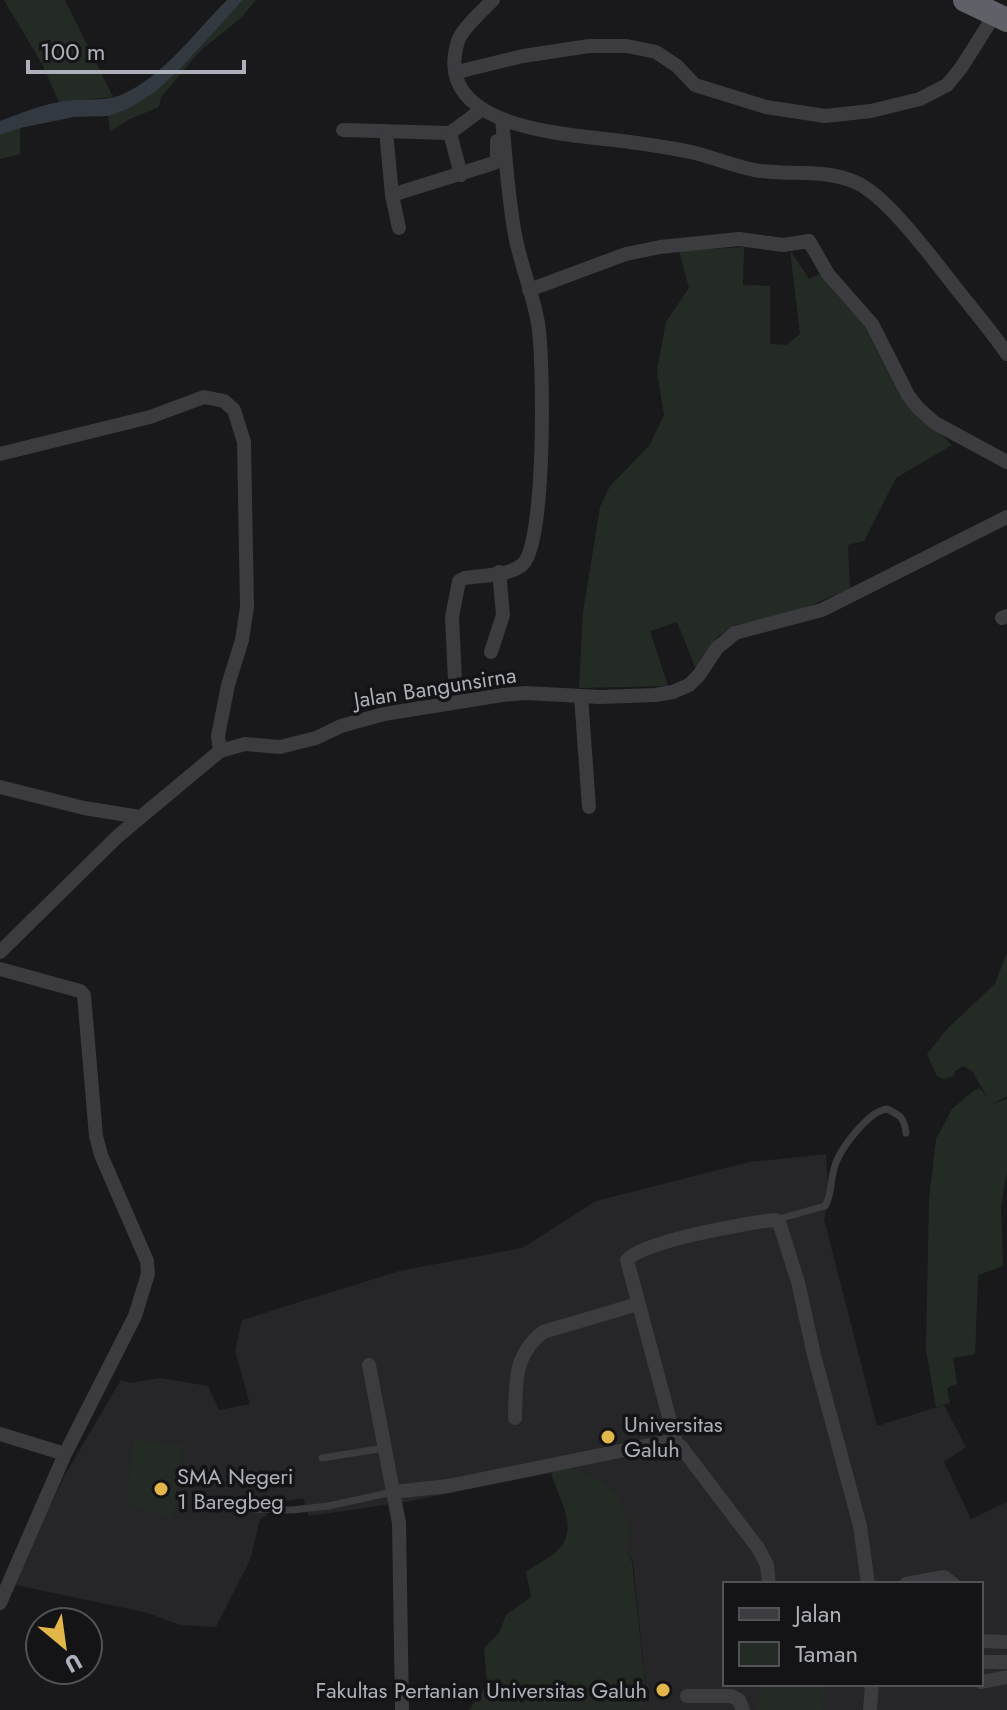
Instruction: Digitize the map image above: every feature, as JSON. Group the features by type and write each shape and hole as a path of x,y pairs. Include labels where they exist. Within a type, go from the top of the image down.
{"highway":[{"path":"965,0 1001,17"}],"street":[{"path":"493,0 458,39 457,72 461,90 469,101 492,115 571,136 693,153 779,174 819,172 857,183 917,238 1007,354"},
{"path":"457,72 589,46 627,46 656,52 677,66 695,85 766,107 825,116 871,111 920,99 947,85 1001,17"},
{"path":"343,130 450,133 492,115"},
{"path":"392,195 494,163 497,158 492,115"},
{"path":"456,702 452,617 458,584 465,578 517,569 527,559 536,525 542,423 538,323 516,239 492,115"},
{"path":"386,131 392,195 399,228"},
{"path":"450,133 461,175"},
{"path":"529,290 626,254 660,247 739,239 783,245 809,241 828,274 872,324 908,395 918,408 935,423 1007,462"},
{"path":"0,454 110,425 137,421 204,397 224,401 234,410 244,442 247,607 218,736 220,751 140,817 0,952"},
{"name":"Jalan Bangunsirna","path":"220,751 245,744 280,747 307,741 341,726 373,717 456,702 526,693 581,696 673,692 689,685 717,648 735,633 822,610 1007,517"},
{"path":"491,652 503,615 499,572"},
{"path":"581,696 589,807"},
{"path":"0,787 84,808 140,817"},
{"path":"0,969 80,991 84,995 96,1136 148,1268 137,1310 65,1454 0,1603"},
{"path":"769,1582 767,1565 758,1548 676,1443 627,1260 647,1246 753,1222 775,1220 780,1225 798,1282 820,1383 860,1526 868,1582"},
{"path":"515,1418 516,1370 522,1353 532,1340 543,1332 638,1304"},
{"path":"369,1365 399,1523 402,1710"},
{"path":"0,1434 65,1454"},
{"path":"393,1492 448,1486 664,1442 676,1443"},
{"path":"917,1582 944,1577 950,1582"},
{"path":"983,1641 1007,1642"},
{"path":"983,1662 1007,1662"},
{"path":"983,1682 1007,1677"},
{"path":"870,1710 872,1686"},
{"path":"687,1696 731,1696 739,1700 743,1710"}],"lane":[{"path":"775,1220 825,1206 835,1164 851,1138 876,1112 887,1109 901,1115 906,1133"},
{"path":"322,1458 385,1448"},
{"path":"237,1509 292,1510 393,1492"}],"shaded area":[{"path":"227,0 243,0 180,69 155,92 126,110 108,116 74,117 0,135 0,121 24,112 65,101 114,97 136,87 178,53"},
{"name":"Universitas Galuh","path":"826,1154 829,1200 824,1219 877,1426 944,1405 966,1447 944,1462 971,1519 1007,1502 1007,1710 640,1710 647,1701 633,1562 625,1548 628,1527 563,1468 411,1501 309,1516 303,1498 266,1505 267,1515 260,1519 250,1560 216,1627 179,1625 148,1613 11,1584 66,1473 121,1380 131,1383 160,1378 208,1386 219,1410 250,1404 235,1351 242,1320 399,1271 522,1248 596,1201 749,1162"}],"green space":[{"path":"4,0 65,0 113,97 59,102 42,64"},
{"path":"243,0 256,0 241,18 201,50 161,97 159,107 110,131 108,116 126,110 180,69"},
{"path":"20,128 20,154 0,159 0,135"},
{"path":"744,247 743,285 770,286 770,344 786,345 800,334 790,250 809,279 823,273 835,293 866,327 892,373 899,394 952,445 896,478 864,541 848,545 850,589 787,615 735,625 718,636 696,669 677,622 650,631 668,686 579,688 583,612 600,507 610,486 649,446 664,415 657,371 666,322 689,288 679,251"},
{"path":"1007,952 1007,1096 991,1105 1007,1099 1007,1172 1001,1206 1003,1266 978,1275 975,1354 953,1358 957,1384 947,1388 950,1403 936,1407 926,1350 929,1199 936,1139 952,1109 973,1091 980,1088 989,1100 972,1071 963,1066 955,1071 954,1076 943,1079 937,1076 927,1054 948,1028 995,984"},
{"path":"134,1440 182,1445 173,1519 126,1504"},
{"path":"563,1468 585,1473 606,1486 626,1515 627,1547 632,1562 647,1702 640,1710 469,1710 487,1685 484,1648 499,1633 506,1615 531,1597 526,1572 553,1554 566,1536 566,1515 551,1473"},
{"path":"760,1686 824,1686 823,1710 758,1710"}],"place":[{"name":"Universitas Galuh","path":"608,1437"},
{"name":"SMA Negeri 1 Baregbeg","path":"161,1489"},
{"name":"Fakultas Pertanian Universitas Galuh","path":"663,1690"}]}
